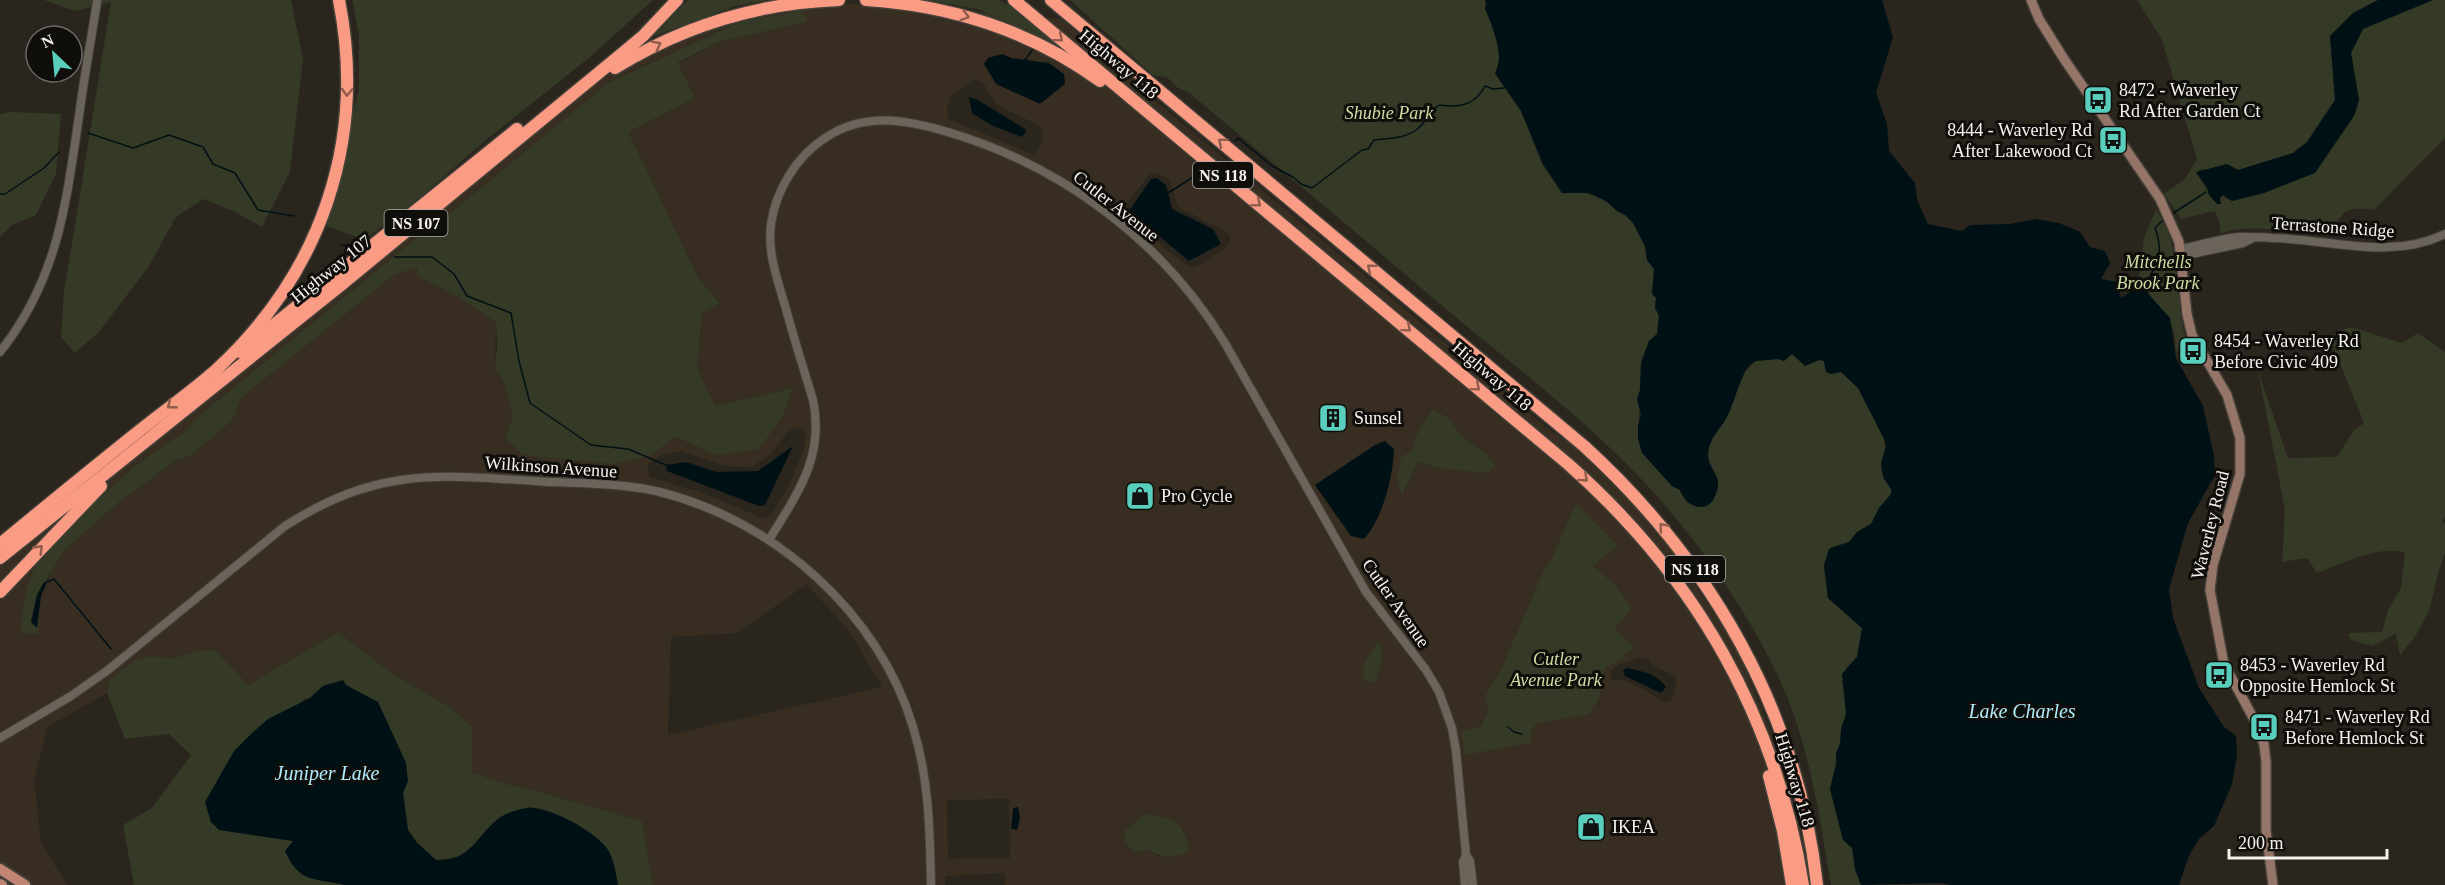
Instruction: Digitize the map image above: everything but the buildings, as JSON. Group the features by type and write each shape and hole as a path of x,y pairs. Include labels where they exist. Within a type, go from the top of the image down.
{"highway":[{"name":"Highway 107","path":"0,544 217,369 259,325 286,288 311,244 330,196 343,144 347,93 346,42 339,0"},
{"path":"217,369 260,338 612,53 668,0"},
{"name":"Highway 107","path":"0,558 139,448 643,36 677,0"},
{"path":"570,96 643,52 696,27 752,11 839,0"},
{"path":"866,0 948,11 1005,29 1035,42 1090,74 1153,120 1238,188"},
{"name":"Highway 118","path":"1014,0 1583,477 1625,517 1675,578 1722,650 1759,726 1786,807 1803,885"},
{"name":"Highway 118","path":"1052,0 1606,466 1641,502 1677,545 1742,639 1755,663 1788,741 1811,824 1819,885"},
{"path":"0,592 139,448"},
{"path":"1675,578 1724,669 1756,740 1778,809 1792,885"}],"main road":[{"name":"Waverley Road","path":"2031,0 2064,59 2171,221 2181,252 2189,326 2197,346 2227,395 2240,438 2240,474 2213,565 2210,590 2224,664 2256,723 2264,744 2266,830 2273,885"},
{"path":"0,869 25,885"}],"street":[{"path":"0,352 31,306 50,265 59,235 67,199 97,2"},
{"name":"Cutler Avenue","path":"769,540 812,464 816,442 816,416 813,400 781,291 771,248 771,224 775,209 794,167 807,152 835,132 848,125 879,119 929,126 972,139 1023,160 1082,195 1127,228 1162,262 1211,320 1366,592 1426,670 1446,707 1454,740 1466,855 1470,861 1473,885"},
{"name":"Terrastone Ridge","path":"2181,252 2243,243 2253,238 2285,238 2387,248 2431,241 2445,234"},
{"name":"Wilkinson Avenue","path":"0,738 108,670 285,526 337,497 375,484 422,476 636,488 686,499 714,510 769,540 820,581 848,609 879,652 896,683 914,730 926,784 931,885"},
{"name":"Cutler Avenue","path":"1465,885 1463,862 1466,855"}],"shaded area":[{"path":"774,3 899,5 1062,19 1141,89 1546,427 1577,449 1621,491 1657,532 1686,570 1739,653 1776,744 1788,786 1799,826 1804,885 1005,885 1005,873 945,876 945,885 653,885 642,821 506,784 472,772 472,726 448,706 393,674 338,632 248,685 196,651 172,659 151,656 109,680 107,693 47,727 34,779 41,843 67,885 0,885 0,552 131,446 638,52","holes":["739,22 807,22 718,42 678,64 695,98 627,132 698,277 720,302 702,313 697,369 715,406 793,388 717,455 675,437 652,455 505,438 513,415 503,380 495,368 496,322 456,296 417,275 420,266 395,273 241,398 233,420 190,456 178,460 118,503 64,551 53,567 22,633 23,607 28,583 169,444 187,430 196,418 608,83","1003,54 1011,58 1034,60 985,64 988,58","975,79 983,83 995,102 1003,108 1040,126 1043,132 1041,143 1035,155 948,119 947,109 951,96","1157,173 1170,180 1180,208 1225,231 1231,237 1227,247 1195,268 1183,263 1121,210 1150,174","1432,409 1449,418 1462,437 1486,453 1462,470 1438,468 1418,462 1403,494 1401,457 1413,450 1414,439","797,427 804,431 806,439 801,457 788,487 771,515 765,519 700,492 650,477 647,465 664,454 681,451 724,466 752,467 773,453 787,432","1385,441 1393,466 1380,512 1370,532 1351,536 1315,485 1375,445","807,584 848,630 882,687 668,735 671,637 737,633","1638,658 1647,658 1655,667 1676,676 1675,693 1666,703 1638,686 1624,680 1611,679 1611,672 1616,666","1009,799 1010,858 948,859 947,800","1184,829 1175,856 1157,856 1149,850 1135,852"]}],"green space":[{"path":"44,0 291,0 303,59 290,172 262,227 233,211 203,199 176,217 149,266 99,332 75,353 61,337 64,292 111,2 75,11"},
{"path":"352,0 653,0 590,57 486,140 417,200 364,240 325,225 359,89 359,34"},
{"path":"688,0 768,0 735,6 654,36"},
{"path":"927,0 999,0 1031,19 1076,61 1027,30 977,9"},
{"name":"Shubie Park","path":"1070,0 1485,0 1485,10 1490,18 1497,44 1499,59 1495,74 1521,111 1542,164 1562,193 1589,194 1606,201 1625,215 1633,223 1645,246 1647,260 1654,269 1652,294 1656,298 1655,306 1659,316 1657,334 1649,341 1641,362 1638,438 1641,450 1668,481 1680,490 1687,503 1696,506 1712,502 1718,479 1708,458 1710,442 1727,416 1744,373 1755,361 1778,359 1784,361 1789,355 1794,354 1805,366 1819,360 1824,361 1826,372 1831,374 1840,371 1859,389 1884,439 1882,474 1892,491 1879,508 1872,523 1857,532 1849,542 1831,547 1824,563 1828,598 1862,628 1857,657 1846,668 1842,683 1846,699 1846,714 1830,789 1843,840 1853,848 1855,869 1861,885 1831,885 1812,779 1798,727 1778,676 1753,628 1724,582 1657,496 1631,468 1575,416 1188,92 1178,88 1168,78 1153,75"},
{"path":"2137,0 2378,0 2353,13 2330,36 2335,100 2307,142 2293,153 2238,170 2226,164 2207,171 2202,169 2196,173 2218,204 2223,195 2232,201 2264,193 2354,116 2359,100 2351,53 2363,28 2433,0 2445,0 2445,138 2374,210 2351,209 2342,215 2330,236 2259,229 2244,229 2220,234 2220,224 2215,211 2181,219 2164,194 2185,179 2197,159 2162,40"},
{"path":"802,11 807,22 718,42 678,63 695,98 628,132 698,277 720,303 702,313 697,368 715,406 793,388 782,417 759,449 717,455 675,437 652,455 614,464 523,455 505,438 513,415 503,380 495,368 496,322 456,296 416,275 419,267 395,274 241,398 233,420 190,456 177,460 118,503 64,551 37,595 31,622 37,627 40,616 38,634 21,633 28,583 36,566 57,538 136,465 187,430 196,418 608,83 739,22"},
{"path":"12,112 61,114 56,174 36,215 12,225 0,237 0,114"},
{"name":"Mitchells Brook Park","path":"2156,209 2171,241 2187,344 2176,352 2175,337 2169,320 2154,302 2145,286 2143,284 2138,286 2144,238"},
{"path":"2350,327 2402,343 2418,333 2445,352 2445,516 2442,522 2445,523 2445,553 2430,609 2415,637 2400,655 2396,634 2372,646 2351,640 2348,633 2382,632 2388,610 2401,588 2405,552 2371,553 2317,573 2307,558 2282,562 2285,510 2258,371 2288,458 2337,457 2354,430 2364,423 2329,336"},
{"path":"1432,409 1449,418 1462,437 1486,453 1495,466 1487,473 1438,468 1418,462 1402,495 1397,479 1401,457 1413,450 1414,439"},
{"name":"Cutler Avenue Park","path":"1576,503 1618,546 1593,566 1615,585 1632,608 1614,629 1635,647 1604,669 1600,696 1589,714 1537,723 1530,733 1532,742 1465,755 1461,731 1481,727 1489,709 1485,696 1501,670"},
{"path":"338,632 393,674 448,706 472,726 472,772 506,784 642,821 653,885 618,885 608,850 576,823 530,807 508,813 463,856 436,860 408,830 403,793 407,781 406,763 378,703 346,685 323,686 310,698 304,699 219,830 293,841 301,875 345,885 134,885 123,825 152,808 191,755 169,734 125,739 107,693 109,680 134,661 151,656 172,659 196,651 215,650 248,685"},
{"path":"1378,641 1382,651 1380,666 1376,682 1368,682 1363,677 1364,662"},
{"path":"1149,814 1177,823 1184,833 1190,850 1169,857 1149,850 1135,852 1125,842 1125,831 1142,816"}],"water":[{"name":"Lake Charles","path":"1485,0 1882,0 1893,37 1876,93 1887,124 1889,151 1915,183 1917,200 1928,224 1962,231 1970,225 2010,224 2036,219 2059,223 2080,232 2090,247 2105,251 2110,263 2101,279 2117,282 2121,298 2135,289 2143,288 2170,318 2176,358 2203,406 2214,456 2215,475 2188,523 2169,589 2173,618 2199,688 2224,727 2236,736 2237,755 2232,784 2214,826 2198,840 2188,858 2179,885 1951,885 1941,883 1861,885 1855,869 1852,848 1843,840 1830,789 1846,714 1842,674 1857,657 1862,628 1828,598 1824,566 1829,549 1849,542 1857,532 1871,524 1879,508 1891,494 1891,489 1882,471 1881,463 1886,447 1884,439 1858,388 1841,372 1831,374 1826,372 1824,361 1819,360 1805,366 1792,354 1784,361 1778,359 1756,361 1745,372 1727,417 1709,448 1708,460 1718,484 1710,503 1700,507 1690,503 1642,453 1638,438 1641,415 1637,399 1640,390 1641,363 1649,341 1657,334 1659,316 1655,308 1656,298 1652,294 1654,269 1647,260 1645,246 1633,223 1625,215 1606,201 1589,193 1562,193 1543,164 1521,111 1495,73 1499,50 1485,8 1487,5"},
{"path":"2378,0 2433,0 2363,29 2351,53 2359,100 2354,116 2315,173 2264,193 2232,201 2223,195 2220,198 2221,204 2217,204 2196,172 2227,164 2238,170 2293,153 2307,142 2335,100 2330,36 2353,13"},
{"path":"1002,54 1011,58 1049,63 1064,74 1065,84 1040,104 996,84 984,64 988,58"},
{"path":"969,97 978,100 1025,129 1026,132 1022,137 993,126 972,113"},
{"path":"1157,178 1166,185 1172,209 1213,229 1221,244 1189,261 1129,211 1151,179"},
{"path":"1385,441 1394,449 1392,472 1382,508 1364,539 1351,536 1315,485 1375,445"},
{"path":"793,446 765,505 759,506 667,471 666,465 686,462 717,472 758,471"},
{"path":"44,582 47,582 41,596 37,628 31,622 37,595"},
{"path":"1627,668 1649,674 1666,687 1661,693 1625,676 1623,671"},
{"name":"Juniper Lake","path":"343,680 346,685 378,702 406,763 408,781 403,793 408,830 417,843 436,860 459,856 506,814 536,808 559,815 583,828 602,843 612,858 618,885 345,885 316,880 296,869 285,851 293,841 219,830 211,822 205,802 234,751 268,719 310,698 323,686"},
{"path":"1018,807 1020,818 1017,830 1011,829 1013,808"}],"waterway":[{"path":"1025,60 1033,49"},
{"path":"1235,141 1238,138 1272,166 1312,188 1362,150 1368,149 1374,140 1401,137 1416,130 1439,105 1466,104 1477,97 1485,86 1493,89 1504,88"},
{"path":"88,133 133,148 169,135 203,147 213,164 235,173 258,210 294,216"},
{"path":"0,194 5,194 44,168 59,152"},
{"path":"1168,193 1198,174"},
{"path":"2172,214 2206,192"},
{"path":"2143,288 2158,260 2159,246 2155,228 2165,218"},
{"path":"341,245 363,245"},
{"path":"395,257 432,257 454,274 467,296 511,313 519,361 530,403 591,445 628,449 666,465"},
{"path":"47,582 54,579 111,649"},
{"path":"1508,727 1522,734"}],"place":[{"name":"8472 - Waverley Rd After Garden Ct","path":"2098,100"},
{"name":"8444 - Waverley Rd After Lakewood Ct","path":"2113,140"},
{"name":"8454 - Waverley Rd Before Civic 409","path":"2193,351"},
{"name":"Sunsel","path":"1333,418"},
{"name":"Pro Cycle","path":"1140,496"},
{"name":"8453 - Waverley Rd Opposite Hemlock St","path":"2219,675"},
{"name":"8471 - Waverley Rd Before Hemlock St","path":"2264,727"},
{"name":"IKEA","path":"1591,827"}]}
